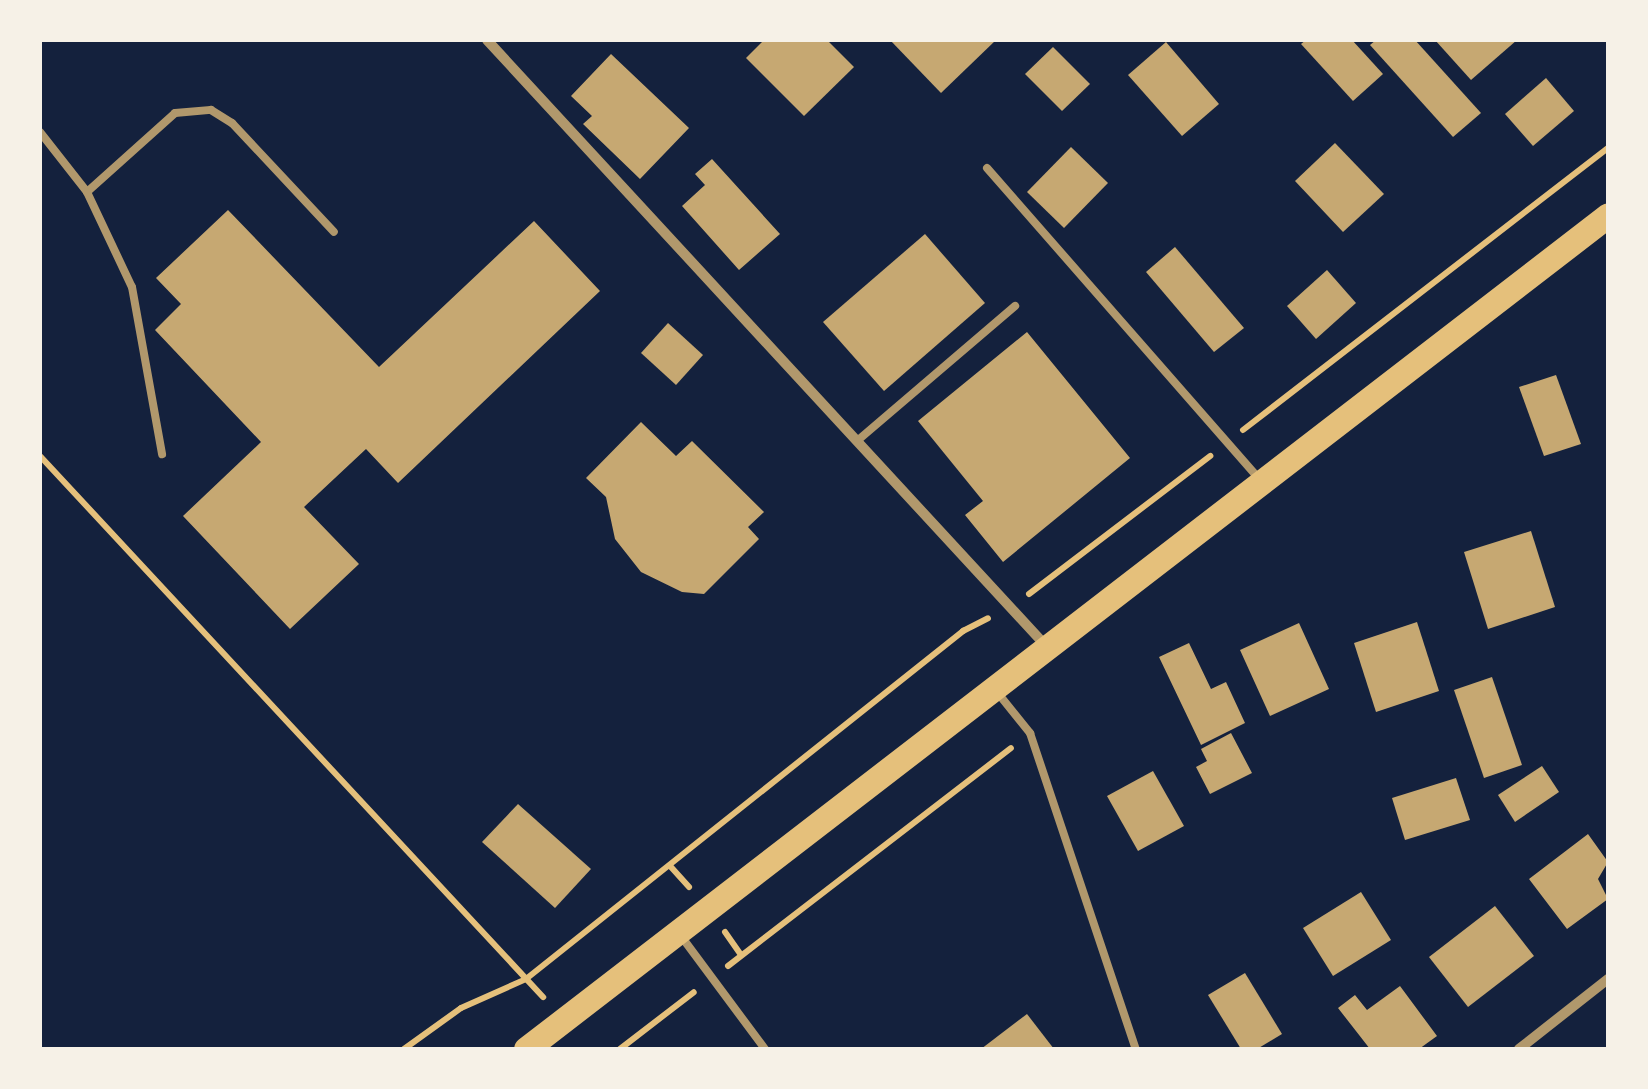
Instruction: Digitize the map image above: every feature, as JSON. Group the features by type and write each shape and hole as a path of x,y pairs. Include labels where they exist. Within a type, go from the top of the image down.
{"main road":[{"path":"526,1049 1608,215"}],"street":[{"path":"487,40 1046,646"},
{"path":"1519,1049 1608,979"}],"lane":[{"path":"87,192 164,120 199,108 232,123 334,232"},
{"path":"40,132 87,192 132,286 162,454"},
{"path":"987,168 1261,482"},
{"path":"857,441 1015,306"},
{"path":"994,687 1030,734 1136,1049"},
{"path":"678,932 765,1049"}],"path":[{"path":"40,456 564,1020"},
{"path":"620,1049 1030,734"}],"building":[{"path":"764,40 827,40 854,67 804,116 746,58"},
{"path":"890,40 996,40 941,93"},
{"path":"1306,40 1352,40 1383,74 1353,101 1301,44"},
{"path":"1376,40 1415,40 1481,113 1453,137 1370,45"},
{"path":"1435,40 1517,40 1471,80"},
{"path":"1166,42 1219,104 1182,136 1128,75"},
{"path":"1053,47 1090,84 1062,111 1025,74"},
{"path":"611,54 689,128 640,179 583,124 592,116 571,96"},
{"path":"1546,78 1574,111 1533,146 1505,114"},
{"path":"1335,143 1384,194 1343,232 1295,181"},
{"path":"1071,147 1108,183 1064,228 1027,192"},
{"path":"712,159 780,234 739,270 682,206 705,185 695,174"},
{"path":"228,210 379,367 534,221 600,291 398,483 366,449 304,507 359,564 290,629 183,516 261,442 155,330 181,304 156,278"},
{"path":"925,234 985,303 884,391 823,322"},
{"path":"1175,247 1244,328 1214,352 1146,272"},
{"path":"1327,270 1356,303 1316,339 1287,306"},
{"path":"668,323 703,355 676,385 641,353"},
{"path":"1027,332 1130,458 1003,562 965,515 983,501 918,421"},
{"path":"1556,375 1581,444 1544,456 1519,387"},
{"path":"641,422 676,456 692,441 764,512 748,527 759,539 704,594 682,592 641,572 615,539 606,497 586,478"},
{"path":"1531,531 1555,607 1488,629 1464,552"},
{"path":"1417,622 1439,691 1376,712 1354,643"},
{"path":"1299,623 1329,689 1270,716 1240,650"},
{"path":"1189,643 1211,689 1226,682 1245,723 1201,745 1159,657"},
{"path":"1492,677 1522,765 1484,778 1454,690"},
{"path":"1231,733 1252,773 1210,794 1196,767 1207,761 1201,749"},
{"path":"1542,766 1559,792 1515,822 1498,795"},
{"path":"1153,771 1184,826 1138,851 1107,796"},
{"path":"1456,778 1470,820 1405,840 1392,798"},
{"path":"518,804 591,869 555,908 482,842"},
{"path":"1588,834 1608,862 1598,879 1608,899 1567,929 1529,879"},
{"path":"1361,892 1391,940 1333,976 1303,928"},
{"path":"1495,906 1534,956 1468,1007 1429,957"},
{"path":"1245,973 1282,1034 1257,1049 1241,1049 1208,995"},
{"path":"1400,986 1437,1036 1419,1049 1370,1049 1338,1008 1355,995 1367,1010"},
{"path":"1027,1014 1054,1049 981,1049"}]}
